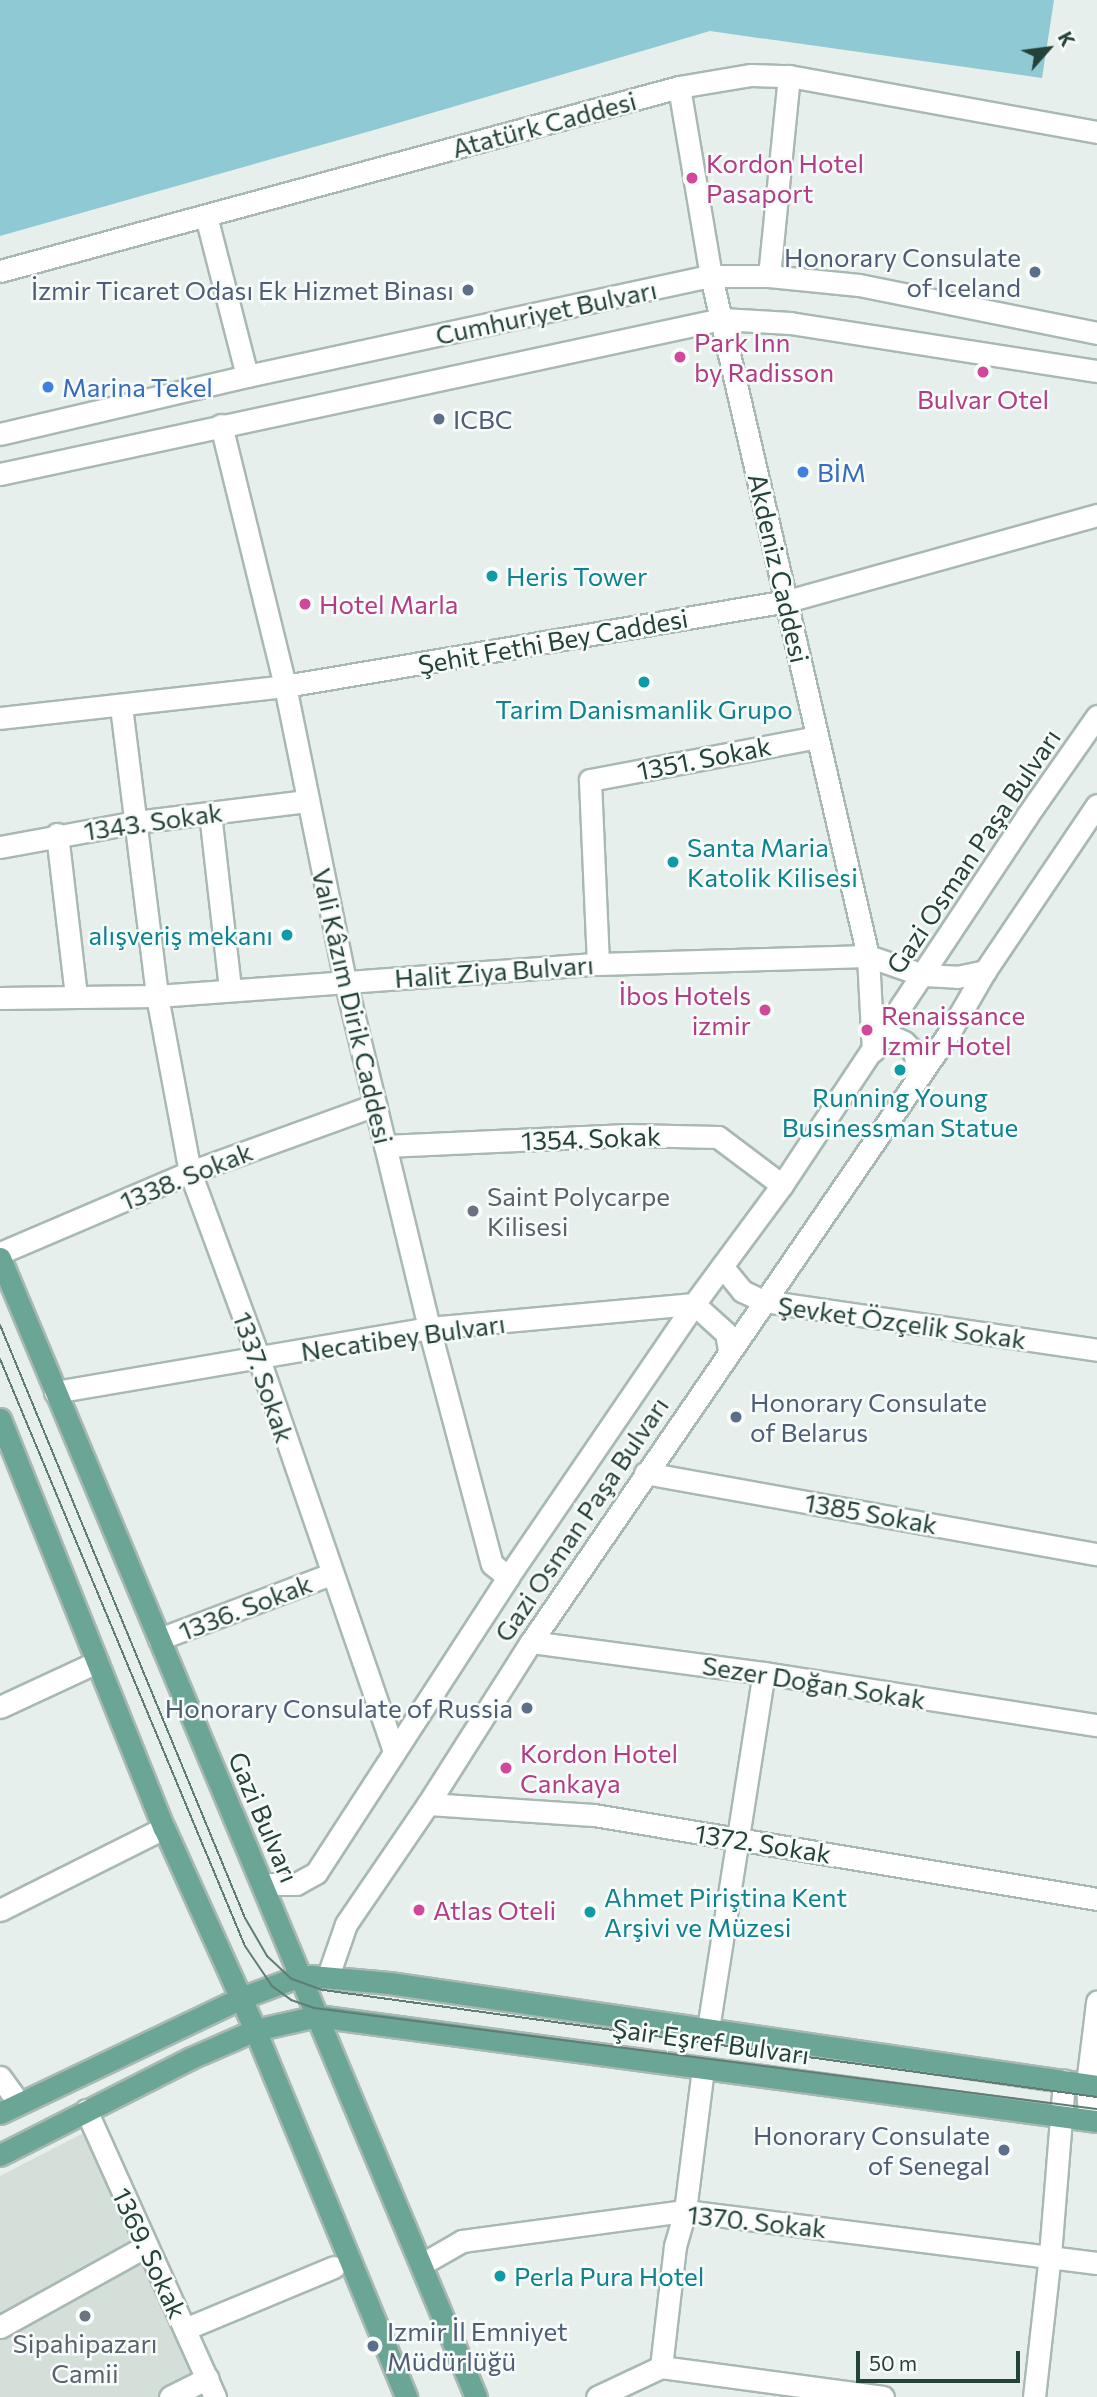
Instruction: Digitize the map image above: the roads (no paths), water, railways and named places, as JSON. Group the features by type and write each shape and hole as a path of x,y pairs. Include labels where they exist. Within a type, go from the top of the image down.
{"main road":[{"name":"Gazi Bulvarı","path":"0,1258 476,2397"},
{"path":"0,1419 164,1828 255,2030 406,2397"},
{"path":"0,2155 86,2110 255,2030 317,2016 327,1976"},
{"path":"0,2113 241,1998 301,1978 327,1976 1092,2085"},
{"name":"Şair Eşref Bulvarı","path":"317,2016 1093,2120"}],"street":[{"name":"Atatürk Caddesi","path":"0,271 679,87 751,75 789,76 1097,132"},
{"path":"769,276 789,76"},
{"name":"Akdeniz Caddesi","path":"679,87 711,276 868,957 878,1044"},
{"path":"206,216 247,376"},
{"name":"Cumhuriyet Bulvarı","path":"0,434 247,376 711,276 769,276 859,285 1097,333"},
{"name":"Cumhuriyet Bulvarı","path":"0,474 722,319 790,323 1097,371"},
{"name":"Vali Kâzım Dirik Caddesi","path":"221,425 285,686 345,980 429,1328 492,1564 508,1577"},
{"name":"Şehit Fethi Bey Caddesi","path":"0,718 285,686 787,601 1097,515"},
{"name":"1337. Sokak","path":"121,706 157,996 190,1172 259,1359 394,1751"},
{"name":"Gazi Osman Paşa Bulvarı","path":"262,1884 296,1885 316,1873 508,1577 694,1304 782,1185 1027,816 1097,716"},
{"name":"1351. Sokak","path":"598,964 590,780 817,737"},
{"name":"1343. Sokak","path":"0,847 136,821 307,801"},
{"name":"Gazi Osman Paşa Bulvarı","path":"327,1976 346,1924 428,1804 531,1642 762,1301 919,1076 985,971 1097,805"},
{"path":"210,813 230,989"},
{"path":"57,834 75,995"},
{"name":"Halit Ziya Bulvarı","path":"0,998 157,996 345,980 598,964 868,957 923,975 957,977 985,971"},
{"path":"878,1044 893,1037 904,1042 914,1052 919,1076"},
{"name":"1338. Sokak","path":"0,1253 190,1172 375,1105"},
{"name":"1354. Sokak","path":"385,1146 628,1135 718,1137 782,1185"},
{"name":"Şevket Özçelik Sokak","path":"722,1266 742,1291 762,1301 1097,1350"},
{"path":"694,1304 726,1333 729,1350"},
{"name":"Necatibey Bulvarı","path":"55,1392 429,1328 694,1304"},
{"name":"1385 Sokak","path":"645,1473 1097,1554"},
{"name":"1336. Sokak","path":"159,1639 331,1574"},
{"name":"Sezer Doğan Sokak","path":"531,1642 764,1672 1097,1725"},
{"path":"0,1707 97,1662"},
{"path":"708,2029 764,1672"},
{"name":"1372. Sokak","path":"428,1804 594,1815 1097,1899"},
{"path":"0,1910 164,1828"},
{"path":"1093,2120 1092,2085 1097,2002"},
{"path":"661,2367 675,2246 685,2211 703,2069"},
{"path":"0,2077 19,2104"},
{"path":"1034,2397 1051,2255 1064,2081"},
{"name":"1369. Sokak","path":"86,2110 211,2388"},
{"name":"1370. Sokak","path":"422,2264 461,2241 685,2211 1051,2255 1097,2263"},
{"path":"0,2327 146,2246"},
{"path":"185,2329 334,2267"},
{"path":"597,2397 661,2367 883,2397"},
{"path":"170,2397 211,2388"}],"water":[{"path":"0,0 1054,0 1042,78 710,31 0,236"}],"tram line":[{"path":"0,1325 245,1918 267,1956 292,1979 323,1990 1097,2097"},
{"path":"0,1359 245,1946 272,1986 291,2000 314,2008 1097,2109"}],"place":[{"name":"Kordon Hotel Pasaport","path":"692,178"},
{"name":"Honorary Consulate of Iceland","path":"1035,272"},
{"name":"İzmir Ticaret Odası Ek Hizmet Binası","path":"468,290"},
{"name":"Park Inn by Radisson","path":"680,357"},
{"name":"Bulvar Otel","path":"983,372"},
{"name":"Marina Tekel","path":"48,387"},
{"name":"ICBC","path":"439,419"},
{"name":"BİM","path":"803,472"},
{"name":"Heris Tower","path":"492,576"},
{"name":"Hotel Marla","path":"305,604"},
{"name":"Tarim Danismanlik Grupo","path":"644,682"},
{"name":"Santa Maria Katolik Kilisesi","path":"673,862"},
{"name":"alışveriş mekanı","path":"287,935"},
{"name":"İbos Hotels izmir","path":"765,1010"},
{"name":"Renaissance Izmir Hotel","path":"867,1030"},
{"name":"Running Young Businessman Statue","path":"900,1070"},
{"name":"Saint Polycarpe Kilisesi","path":"473,1211"},
{"name":"Honorary Consulate of Belarus","path":"736,1417"},
{"name":"Honorary Consulate of Russia","path":"527,1708"},
{"name":"Kordon Hotel Cankaya","path":"506,1768"},
{"name":"Atlas Oteli","path":"419,1910"},
{"name":"Ahmet Piriştina Kent Arşivi ve Müzesi","path":"590,1912"},
{"name":"Honorary Consulate of Senegal","path":"1004,2150"},
{"name":"Perla Pura Hotel","path":"500,2276"},
{"name":"Sipahipazarı Camii","path":"85,2316"},
{"name":"Izmir İl Emniyet Müdürlüğü","path":"373,2346"}]}
